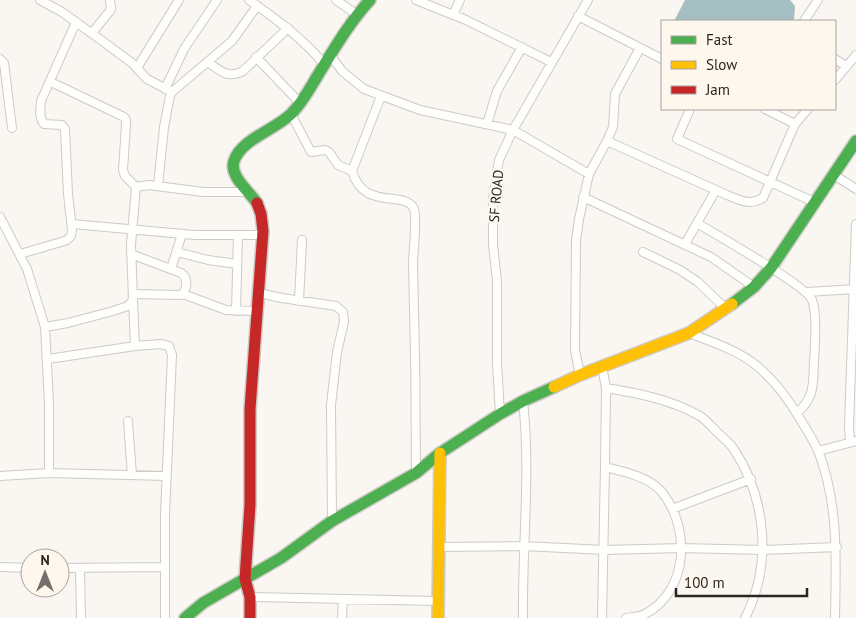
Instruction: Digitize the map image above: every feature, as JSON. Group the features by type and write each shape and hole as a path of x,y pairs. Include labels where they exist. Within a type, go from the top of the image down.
{"street":[{"path":"40,0 76,22 137,68 147,79 169,90"},
{"path":"92,34 109,12 110,0"},
{"path":"137,68 179,0"},
{"path":"158,186 169,90 184,49 217,0"},
{"path":"249,0 288,28 364,89 420,110 513,130 589,174"},
{"path":"336,0 356,14"},
{"path":"250,618 250,597 245,579 250,505 252,376 262,235 259,208 235,175 233,165 236,155 252,140 280,124 291,114 328,61 347,26 370,0"},
{"path":"416,0 453,15 551,62"},
{"path":"453,15 460,0"},
{"name":"SF ROAD","path":"500,414 497,363 497,281 494,245 494,199 499,160 513,130 588,0"},
{"path":"805,20 818,0"},
{"path":"169,90 208,62 232,41 257,6"},
{"path":"578,16 661,58"},
{"path":"20,254 67,240 71,236 72,224 68,194 65,129 62,125 44,124 41,115 41,101 76,22"},
{"path":"208,62 221,72 231,75 243,71 288,28"},
{"path":"487,124 497,91 522,47"},
{"path":"580,375 575,350 576,241 579,219 589,174 613,127 615,94 640,48"},
{"path":"836,79 856,55"},
{"path":"256,57 300,103"},
{"path":"0,59 4,63 12,128"},
{"path":"836,60 846,66"},
{"path":"51,82 124,117 126,125 123,170 125,176 136,187"},
{"path":"381,96 352,171 359,187 381,198 407,203 413,207 415,214 413,255 416,474"},
{"path":"690,110 677,139 814,202"},
{"path":"767,110 796,124"},
{"path":"606,142 745,202 755,202 763,198 796,124 807,110"},
{"path":"291,114 311,152 325,150 329,152 338,165 352,171"},
{"path":"185,618 203,603 282,558 332,521 416,474 440,453 500,414 523,401 580,375 689,333 726,309 754,287 771,268 856,142"},
{"path":"834,175 856,189"},
{"path":"136,187 149,185 203,192 249,192"},
{"path":"135,346 131,254 136,187"},
{"path":"685,244 716,190"},
{"path":"583,198 685,244 734,271 754,287"},
{"path":"1,221 20,254 36,294 45,327 49,403 48,473"},
{"path":"697,223 771,268 807,292 812,299 814,307 815,350 813,388 807,405 797,413"},
{"path":"72,224 182,234 262,235"},
{"path":"818,451 853,442 849,426 856,224"},
{"path":"172,269 182,234"},
{"path":"236,311 238,236"},
{"path":"299,301 302,240"},
{"path":"177,252 208,260 237,264"},
{"path":"643,252 680,270 698,282 726,309"},
{"path":"131,254 172,269 186,277 183,294"},
{"path":"807,292 855,289"},
{"path":"259,293 336,306 343,312 344,322 337,352 332,405 332,521"},
{"path":"133,297 183,294 220,308 236,311 258,311"},
{"path":"45,327 68,323 128,306 133,297"},
{"path":"689,333 741,355 757,366 784,395 797,413 818,451 827,480 835,518 837,548 835,618"},
{"path":"48,359 135,346 160,344 169,346 172,355 166,476 164,618"},
{"path":"602,366 606,388 602,618"},
{"path":"606,388 663,400 701,417 732,446 751,479 760,513 763,550 759,579 745,618"},
{"path":"523,401 527,469 523,546 523,618"},
{"path":"128,421 132,475"},
{"path":"438,618 440,453"},
{"path":"606,467 642,477 660,490 672,509 679,529 680,563 675,582 663,602 643,615 626,618"},
{"path":"0,476 48,473 166,476"},
{"path":"672,509 751,479"},
{"path":"439,547 523,546 604,550 837,548"},
{"path":"0,567 20,568"},
{"path":"70,568 165,567"},
{"path":"80,568 81,618"},
{"path":"250,597 438,601"},
{"path":"342,618 343,599"}],"water":[{"path":"685,0 790,0 795,6 794,20 675,20"}],"traffic: fast":[{"path":"257,203 234,172 234,161 238,153 251,140 285,119 296,109 342,36 370,0"},
{"path":"732,304 754,287 771,268 856,141"},
{"path":"185,618 203,603 281,558 332,521 416,473 440,453 500,414 554,387"}],"traffic: slow":[{"path":"554,387 689,333 732,304"},
{"path":"438,618 440,453"}],"traffic: jam":[{"path":"250,618 250,597 245,579 250,505 250,409 263,231 261,214 257,203"}]}
